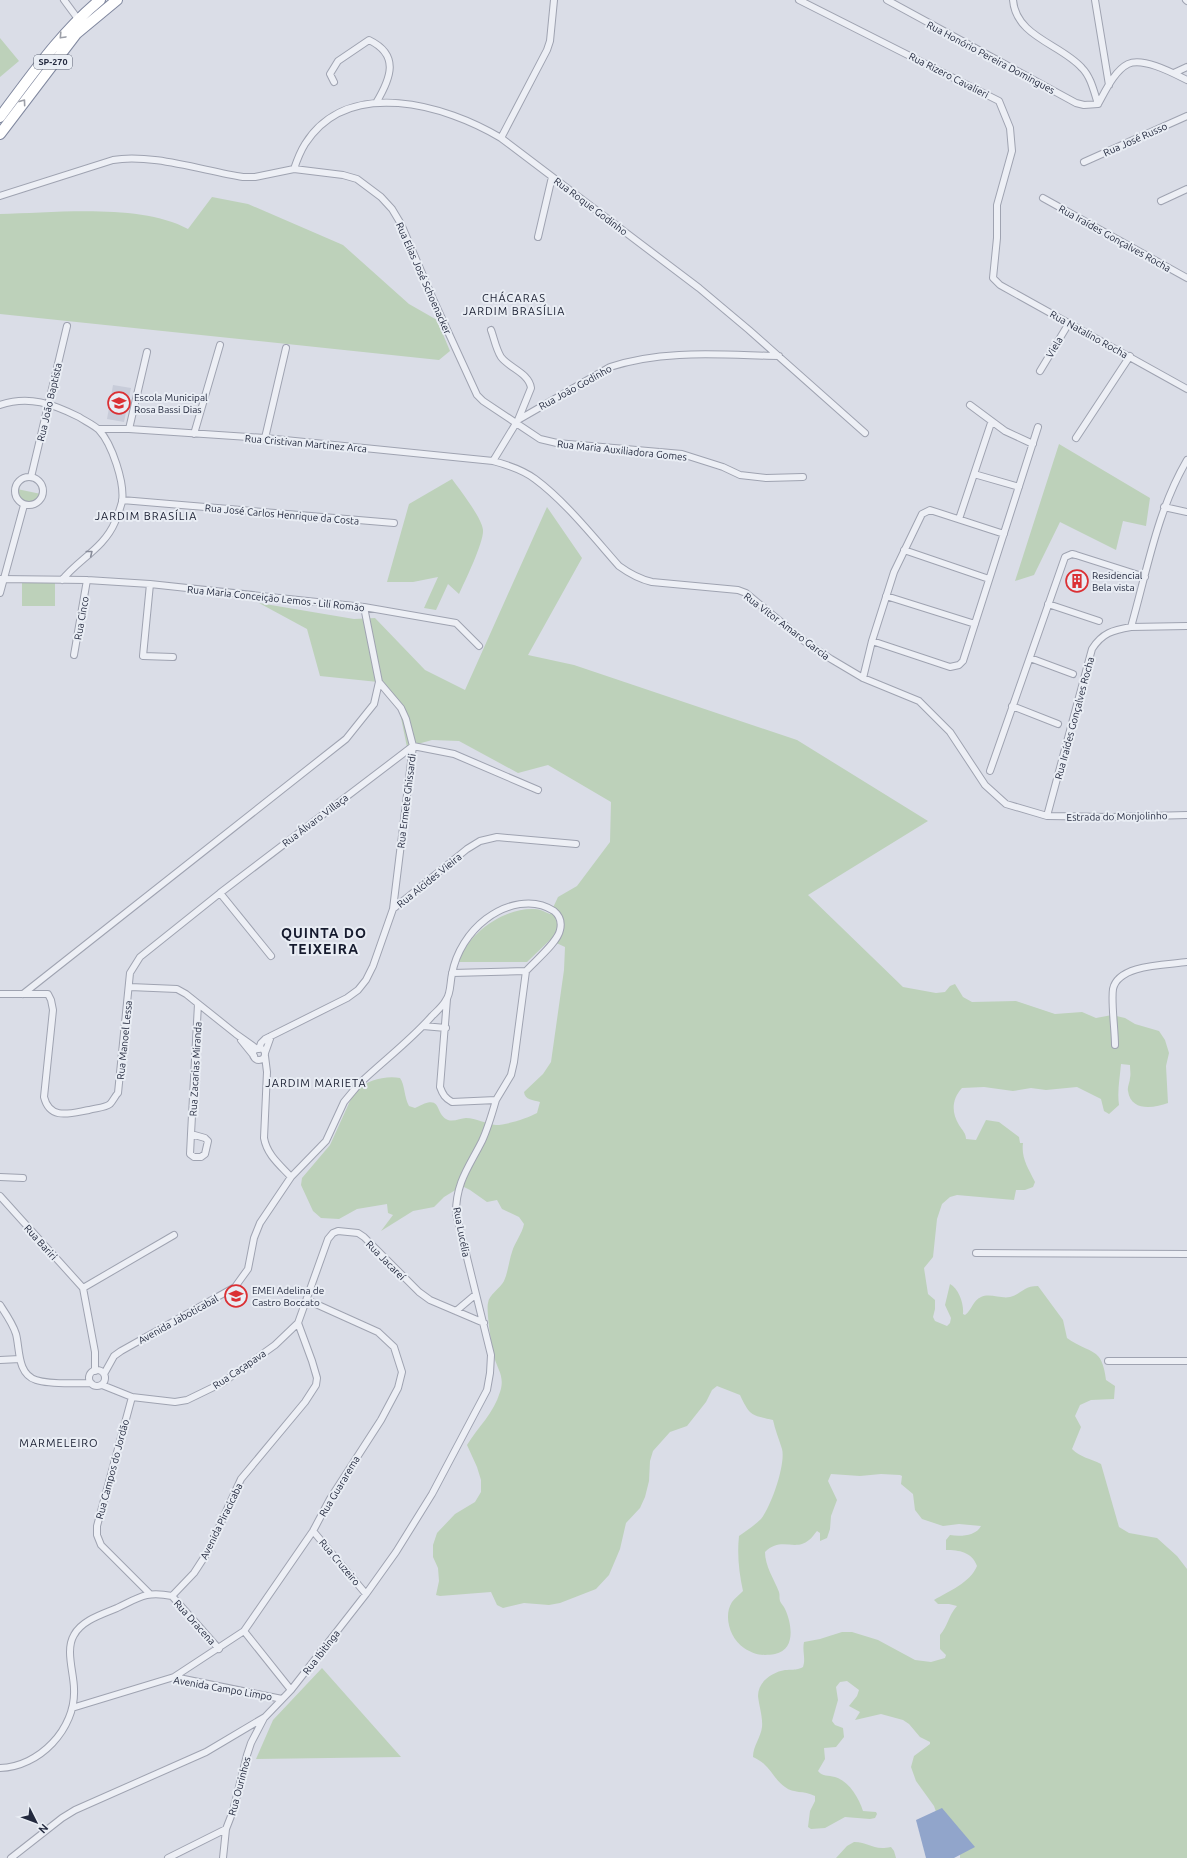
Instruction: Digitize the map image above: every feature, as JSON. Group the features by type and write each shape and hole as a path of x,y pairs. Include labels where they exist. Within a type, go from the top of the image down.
{"highway":[{"name":"SP-270","path":"0,117 57,41 78,19 100,0"},
{"name":"SP-270","path":"0,134 76,34 117,0"}],"street":[{"path":"64,0 78,19"},
{"path":"501,138 547,50 550,41 554,0"},
{"name":"Rua Rizero Cavalieri","path":"799,0 999,101 1010,128 1012,151 997,205 997,238 993,278"},
{"name":"Rua Honório Pereira Domingues","path":"887,0 1076,103 1084,105 1098,104"},
{"path":"1013,0 1016,16 1026,28 1067,55 1084,69 1091,83 1098,104"},
{"path":"1096,0 1109,85"},
{"path":"334,82 330,74 338,61 369,40 379,45 386,54 391,68 389,80 376,103"},
{"path":"1098,104 1109,85 1123,67 1136,62 1155,66 1174,73 1187,80"},
{"path":"1174,73 1187,67"},
{"name":"Rua Roque Godinho","path":"294,169 305,143 320,127 341,113 376,103 397,102 418,105 454,115 481,126 501,138 699,288 779,356 865,433"},
{"name":"Rua José Russo","path":"1084,162 1187,116"},
{"name":"Rua Elias José Schoenacker","path":"0,196 120,159 150,160 243,177 255,177 294,169 343,175 357,180 377,194 392,209 401,224 473,387 483,401 516,421"},
{"path":"538,238 552,177"},
{"path":"1161,201 1187,188"},
{"name":"Rua Iraídes Gonçalves Rocha","path":"1043,198 1187,278"},
{"name":"Rua Natalino Rocha","path":"993,278 1000,285 1187,389"},
{"name":"Viela","path":"1040,371 1069,323"},
{"name":"Rua João Baptista","path":"31,477 67,326"},
{"path":"491,330 500,355 505,362 527,378 530,382 531,388 516,421"},
{"path":"194,434 220,345"},
{"path":"265,438 286,348"},
{"path":"129,429 147,352"},
{"name":"Rua João Godinho","path":"493,461 516,421 594,375 624,362 659,356 710,354 779,356"},
{"path":"1076,438 1130,356"},
{"path":"0,405 17,400 49,403 64,409 99,429 110,446 120,477 122,500 115,522 104,541 73,567 62,580"},
{"path":"970,405 992,423 1033,444"},
{"name":"Rua Maria Auxiliadora Gomes","path":"516,421 540,439 557,443 682,454 723,467 740,475 766,478 802,477"},
{"path":"959,519 992,423"},
{"path":"872,641 950,667 955,667 963,661 1038,426"},
{"name":"Rua Cristivan Martinez Arca","path":"99,429 129,429 265,438 493,461 512,466"},
{"path":"1130,627 1164,508 1172,488 1187,460"},
{"name":"Rua Vitor Amaro Garcia","path":"512,466 535,479 550,492 619,566 628,573 640,579 652,582 738,590 746,593 818,651 863,678 919,700 950,732 985,785 1006,804 1047,816"},
{"path":"974,474 1019,487"},
{"path":"31,477 41,483 43,495 38,503 29,506 24,505 15,496 15,488 23,478 31,477"},
{"name":"Rua José Carlos Henrique da Costa","path":"122,500 394,523"},
{"path":"0,593 2,579 24,505"},
{"path":"1164,508 1187,512"},
{"path":"863,678 872,641 894,572 915,530 920,516 924,512 930,510 1004,534"},
{"path":"904,550 989,579"},
{"path":"990,772 1030,658 1062,560 1072,554 1145,576"},
{"name":"Rua Maria Conceição Lemos - Lili Romão","path":"2,579 87,580 150,584 364,608 456,622 479,646"},
{"name":"Rua Cinco","path":"74,655 87,580"},
{"path":"150,584 143,656 173,657"},
{"path":"886,596 975,624"},
{"path":"1048,604 1099,621"},
{"name":"Rua Ermete Ghissardi","path":"364,608 379,682 401,708 406,719 413,746 393,909"},
{"name":"Rua Iraídes Gonçalves Rocha","path":"1047,816 1092,649 1097,641 1112,630 1130,627 1187,626"},
{"path":"1030,658 1073,674"},
{"path":"23,994 346,739 374,704 379,682"},
{"path":"1012,706 1058,724"},
{"path":"413,746 454,754 538,790"},
{"name":"Rua Álvaro Villaça","path":"130,987 130,973 140,957 220,893 413,746"},
{"name":"Estrada do Monjolinho","path":"1047,816 1112,817 1187,815"},
{"name":"Rua Alcides Vieira","path":"258,1049 262,1041 342,1001 358,990 374,966 393,909 467,849 480,841 497,837 576,844"},
{"path":"220,893 271,956"},
{"path":"452,973 526,971 555,940 560,931 561,921 558,914 537,904 525,903 511,906 486,919 466,940 457,956 452,973 447,999 446,1028 440,1087 446,1099 452,1102 496,1100"},
{"path":"1115,1045 1113,989 1116,981 1122,974 1131,970 1187,962"},
{"name":"Rua Lucélia","path":"484,1323 475,1295 456,1213 456,1198 459,1184 484,1135 496,1100 510,1075 514,1062 526,971"},
{"name":"Rua Manoel Lessa","path":"0,994 48,994 53,1010 44,1097 46,1105 63,1114 110,1104 118,1093 130,987 177,989 236,1034 258,1049 262,1049 267,1072 265,1145 268,1152 291,1177"},
{"path":"291,1177 326,1141 344,1102 358,1084 423,1026 447,999"},
{"name":"Rua Zacarias Miranda","path":"191,1134 198,1004"},
{"path":"423,1026 446,1028"},
{"name":"Rua Manoel Lessa","path":"236,1034 257,1060 263,1056"},
{"path":"263,1056 271,1036"},
{"path":"254,1056 254,1051 258,1049"},
{"path":"0,1177 23,1178"},
{"name":"Avenida Jaboticabal","path":"104,1374 110,1361 121,1351 235,1287 248,1269 254,1238 260,1223 291,1177"},
{"name":"Rua Bariri","path":"0,1196 83,1288"},
{"name":"Rua Jacareí","path":"307,1300 328,1239 333,1233 338,1231 351,1231 364,1238 419,1292 437,1305 484,1323"},
{"path":"95,1371 95,1352 83,1288 174,1235"},
{"path":"976,1253 1187,1254"},
{"path":"456,1311 475,1295"},
{"name":"Rua Caçapava","path":"102,1385 132,1397 175,1402 187,1400 222,1383 275,1345 298,1323 307,1300"},
{"name":"Rua Guararema","path":"174,1677 219,1649 244,1631 313,1531 341,1480 382,1420 398,1388 402,1372 394,1346 378,1332 307,1300"},
{"path":"0,1305 12,1324 16,1334 20,1359 29,1376 34,1380 91,1383 96,1386 102,1385 105,1379 104,1374 95,1371"},
{"name":"Avenida Piracicaba","path":"172,1596 194,1573 207,1553 241,1479 305,1402 316,1385 317,1378 298,1323"},
{"name":"Rua Ibitinga","path":"11,1858 62,1818 75,1810 206,1752 264,1716 291,1690 366,1594 396,1552 432,1494 487,1390 491,1355 484,1323"},
{"path":"0,1360 20,1359"},
{"path":"1108,1362 1187,1361"},
{"path":"91,1383 90,1375 95,1371"},
{"name":"Rua Campos do Jordão","path":"132,1397 97,1526 97,1535 101,1545 149,1594"},
{"name":"Rua Cruzeiro","path":"313,1531 366,1594"},
{"path":"0,1768 32,1760 45,1751 61,1731 72,1708 74,1691 71,1651 73,1636 78,1629 92,1619 149,1594 172,1596"},
{"name":"Rua Dracena","path":"172,1596 219,1649"},
{"path":"244,1631 291,1690"},
{"name":"Avenida Campo Limpo","path":"72,1708 174,1677 282,1699"},
{"name":"Rua Ourinhos","path":"223,1858 226,1829 233,1811 251,1743 264,1716"},
{"path":"168,1858 226,1829"}],"shaded area":[{"name":"Escola Municipal Rosa Bassi Dias","path":"113,385 131,388 124,422 107,419"}],"green space":[{"path":"0,38 19,61 0,77"},
{"path":"212,197 248,204 343,245 409,304 437,320 450,351 439,360 0,314 0,214 71,211 122,213 168,221 188,229"},
{"path":"1059,444 1150,498 1146,526 1123,521 1116,550 1060,522 1034,575 1015,581"},
{"path":"452,479 479,519 482,525 483,536 474,562 459,594 448,584 436,610 424,608 438,577 413,582 387,582 409,504"},
{"path":"17,489 41,494 36,502 25,504 18,498 16,494"},
{"path":"547,507 582,558 528,655 574,665 797,740 928,821 808,895 903,987 936,993 945,992 950,986 955,984 963,997 972,1002 1016,1001 1055,1014 1082,1012 1096,1018 1112,1015 1125,1018 1135,1024 1159,1031 1165,1040 1169,1053 1166,1066 1168,1103 1162,1105 1144,1107 1138,1105 1130,1098 1128,1089 1130,1065 1121,1064 1118,1089 1119,1105 1109,1114 1104,1111 1101,1099 1077,1087 1046,1090 1031,1088 1013,1091 984,1087 962,1088 956,1097 954,1110 956,1120 965,1133 966,1139 976,1140 986,1120 999,1122 1019,1137 1020,1143 1023,1143 1024,1158 1035,1182 1033,1187 1025,1190 1016,1190 1014,1200 957,1195 950,1197 942,1204 937,1219 933,1257 924,1268 928,1294 935,1300 933,1317 935,1321 947,1326 950,1323 951,1318 945,1305 950,1284 956,1289 962,1301 963,1314 965,1315 978,1298 984,1296 1010,1297 1029,1287 1038,1286 1063,1320 1067,1338 1098,1356 1102,1361 1106,1380 1115,1386 1114,1399 1091,1400 1080,1405 1075,1416 1081,1427 1072,1449 1082,1456 1101,1464 1119,1527 1129,1533 1157,1538 1177,1556 1187,1569 1187,1858 960,1858 960,1854 940,1823 934,1806 916,1781 911,1767 914,1756 930,1744 930,1742 920,1737 909,1724 903,1720 881,1714 855,1720 860,1712 849,1706 857,1696 859,1690 847,1681 840,1682 836,1687 838,1700 832,1721 835,1725 843,1728 844,1737 836,1747 824,1748 825,1759 818,1771 824,1775 835,1777 845,1782 853,1791 863,1811 876,1812 877,1814 875,1818 870,1819 845,1817 825,1828 811,1829 808,1827 810,1811 815,1801 815,1796 788,1789 779,1782 763,1763 753,1757 754,1749 762,1727 758,1696 763,1682 771,1675 776,1673 803,1667 804,1642 842,1632 852,1632 878,1640 915,1660 931,1662 945,1658 946,1655 940,1649 940,1635 957,1606 938,1604 934,1600 964,1582 974,1572 977,1566 975,1561 968,1555 956,1551 946,1550 946,1540 950,1535 963,1536 972,1534 981,1526 959,1524 943,1526 922,1519 915,1510 913,1494 901,1484 902,1476 900,1475 881,1474 860,1476 831,1474 828,1481 837,1500 831,1516 830,1529 827,1538 820,1541 820,1533 817,1531 804,1543 798,1545 777,1545 771,1547 765,1552 768,1567 779,1592 780,1601 785,1608 789,1622 790,1636 789,1642 782,1652 766,1655 755,1654 744,1648 735,1639 729,1627 728,1620 729,1608 732,1602 743,1591 739,1564 739,1536 761,1519 765,1513 777,1485 783,1456 773,1420 752,1414 746,1407 740,1395 717,1386 712,1390 706,1402 687,1426 670,1432 653,1451 650,1461 649,1481 645,1497 640,1508 626,1523 620,1549 609,1575 596,1589 560,1603 549,1605 524,1603 503,1608 497,1605 491,1592 440,1596 436,1595 439,1581 438,1568 433,1557 433,1545 437,1533 455,1514 475,1502 481,1492 481,1480 467,1445 494,1407 502,1382 492,1346 488,1321 488,1303 492,1294 504,1281 512,1252 524,1224 519,1217 502,1209 497,1200 487,1202 462,1186 444,1197 434,1207 413,1211 381,1231 393,1215 388,1213 387,1204 357,1209 339,1219 321,1218 313,1211 301,1185 302,1178 330,1145 355,1090 365,1084 382,1078 400,1078 409,1106 415,1108 430,1102 434,1103 437,1105 443,1117 448,1120 470,1118 501,1125 517,1121 537,1113 540,1102 526,1097 524,1092 543,1074 551,1062 564,970 565,947 550,940 527,962 459,962 463,951 470,941 489,924 512,912 523,910 537,909 550,914 558,897 577,886 610,842 611,802 548,765 518,773 459,741 432,740 407,747 399,708 378,682 320,676 307,629 259,603 354,619 375,618 425,670 465,690"},
{"path":"22,583 55,583 55,606 22,606"},
{"path":"322,1668 401,1757 256,1759 273,1720"},
{"path":"854,1842 864,1843 879,1848 891,1847 896,1858 836,1858 847,1846"}],"water":[{"path":"942,1808 975,1847 954,1858 926,1858 916,1820"}],"place":[{"name":"Escola Municipal Rosa Bassi Dias","path":"119,403"},
{"name":"Residencial Bela vista","path":"1077,581"},
{"name":"EMEI Adelina de Castro Boccato","path":"236,1296"}],"district":[{"name":"CHÁCARAS JARDIM BRASÍLIA","path":"514,304"},
{"name":"JARDIM BRASÍLIA","path":"146,516"},
{"name":"QUINTA DO TEIXEIRA","path":"324,942"},
{"name":"JARDIM MARIETA","path":"316,1083"},
{"name":"MARMELEIRO","path":"59,1443"}]}
